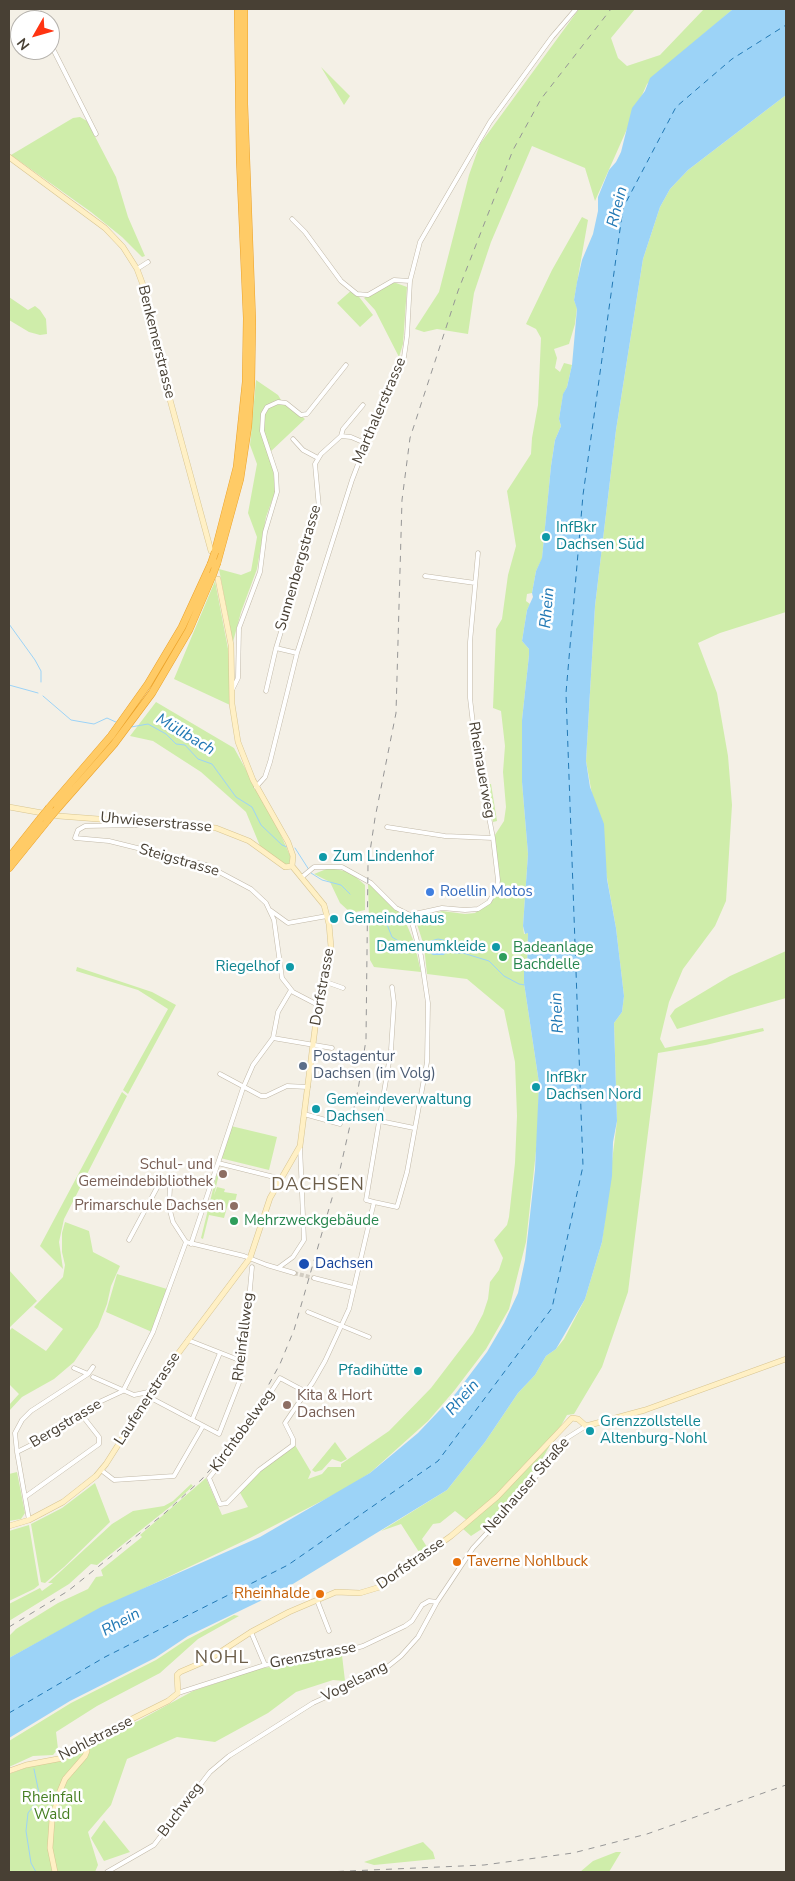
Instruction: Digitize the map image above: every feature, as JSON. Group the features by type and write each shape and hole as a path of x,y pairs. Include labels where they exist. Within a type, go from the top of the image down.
{"highway":[{"path":"9,858 42,818 57,809 106,754 146,703 186,634 215,577 213,552 237,467 246,382 247,310 240,159 238,9"},
{"path":"9,868 49,808 97,752 139,698 180,632 214,563 240,479 252,383 252,302 245,122 244,9"}],"street":[{"name":"Marthalerstrasse","path":"256,787 264,777 270,762 297,653 344,502 366,443 404,357 410,281 414,259 428,226 490,122 544,48 576,9"},
{"path":"59,60 96,134"},
{"name":"Benkemerstrasse","path":"9,157 105,228 123,247 137,269 146,293 156,346 213,552"},
{"path":"292,219 305,232 341,281 357,294 368,295 394,280 410,281"},
{"path":"137,269 148,262"},
{"path":"232,690 238,678 239,628 260,572 265,532 277,492 276,473 262,431 263,414 267,407 278,402 286,403 301,415 306,414 346,365"},
{"path":"293,439 303,450 318,458 341,436 343,429 363,405"},
{"path":"341,436 366,443"},
{"name":"Sunnenbergstrasse","path":"266,690 276,648 318,515 320,500 314,470 318,458"},
{"name":"Rheinauerweg","path":"410,915 442,908 472,910 488,902 494,896 498,880 493,838 476,750 470,698 470,642 478,553"},
{"path":"425,576 475,584"},
{"path":"215,577 231,644 232,690 238,742 256,787 288,842 293,856 292,866"},
{"name":"Sunnenbergstrasse","path":"276,648 297,653"},
{"name":"Uhwieserstrasse","path":"9,807 42,818 144,821 203,826 229,832 260,848 285,867 292,866"},
{"name":"Steigstrasse","path":"144,821 138,825 85,826 78,830 76,838 109,841 206,865 251,889 263,899 270,910"},
{"path":"387,827 445,836 493,838"},
{"name":"Dorfstrasse","path":"250,1258 265,1210 300,1146 318,1005 326,982 331,947 327,916 321,902 304,875 292,866"},
{"path":"304,875 312,868 335,866 349,870 371,883 396,908 410,915 411,924 418,942 428,1003 428,1049 408,1172 397,1207 366,1200 391,1050 394,1004 392,987"},
{"path":"270,910 288,923 327,916"},
{"path":"270,910 274,920 281,976 291,990 318,1005"},
{"path":"326,982 343,988"},
{"path":"191,1244 242,1088 253,1065 273,1038 278,1012 291,990"},
{"path":"273,1038 332,1048"},
{"path":"220,1074 242,1088 264,1097 287,1086 308,1087"},
{"path":"304,1114 340,1124"},
{"path":"380,1121 414,1128"},
{"path":"278,1268 293,1257 304,1240 300,1146"},
{"path":"218,1163 282,1179"},
{"path":"129,1240 159,1184 165,1182 170,1188 169,1206 173,1222 186,1242 250,1258 294,1273"},
{"path":"306,1392 326,1361 354,1293 353,1288 374,1202"},
{"path":"123,1391 153,1332 186,1242"},
{"name":"Laufenerstrasse","path":"9,1526 29,1520 63,1502 100,1470 188,1340 250,1258"},
{"name":"Rheinfallweg","path":"203,1426 219,1434 237,1393 244,1362 252,1267 256,1261"},
{"path":"245,1264 252,1267"},
{"path":"314,1278 353,1288"},
{"path":"308,1312 369,1337"},
{"path":"188,1340 244,1362"},
{"path":"192,1420 210,1381 220,1353"},
{"name":"Neuhauser Straße","path":"437,1602 473,1548 524,1493 556,1448 567,1438 588,1425 645,1410 786,1359"},
{"path":"74,1368 88,1374"},
{"path":"17,1452 15,1433 26,1416 88,1374 93,1368"},
{"path":"93,1377 123,1391 140,1395 152,1391"},
{"name":"Kirchtobelweg","path":"280,1378 306,1392 285,1424 294,1442 259,1470 227,1503 219,1502 209,1480 210,1476 241,1438 280,1378"},
{"name":"Bergstrasse","path":"29,1520 17,1452 43,1439 81,1414 123,1391"},
{"path":"100,1470 114,1480 174,1476 203,1426 149,1397"},
{"path":"25,1497 99,1444 98,1437 81,1414"},
{"name":"Dorfstrasse","path":"178,1693 177,1675 180,1672 208,1660 251,1632 336,1592 362,1593 384,1584 451,1536 490,1503 571,1419 576,1418 588,1425"},
{"path":"317,1600 329,1631"},
{"name":"Grenzstrasse","path":"178,1693 265,1665 339,1654 363,1646 405,1626 412,1621 422,1605 429,1600 437,1602"},
{"name":"Vogelsang","path":"252,1741 313,1703 381,1672 418,1637 437,1602"},
{"path":"251,1632 265,1665"},
{"name":"Nohlstrasse","path":"9,1771 26,1765 63,1758 104,1733 161,1706 178,1693"},
{"name":"Buchweg","path":"107,1872 154,1845 210,1772 229,1756 252,1741"},
{"path":"54,1872 50,1848 52,1820 65,1779 87,1751 85,1745"}],"green space":[{"path":"579,9 635,9 611,38 618,58 627,66 660,55 704,9 733,9 647,84 595,201 585,168 532,146 491,242 474,293 468,334 437,329 424,332 415,329 439,292 469,175 480,144"},
{"path":"321,67 350,96 344,105"},
{"path":"786,95 786,612 720,633 698,643 717,693 728,756 732,805 726,901 715,926 683,969 669,1002 660,1039 665,1048 763,1028 764,1031 706,1045 658,1053 628,1292 602,1367 574,1414 567,1415 527,1486 494,1521 471,1536 462,1528 469,1522 455,1511 440,1523 433,1524 422,1539 427,1547 419,1552 401,1524 381,1531 447,1490 485,1442 518,1393 535,1375 546,1356 556,1349 564,1339 585,1299 602,1242 617,1121 614,1023 622,1012 624,996 616,928 586,761 595,606 616,430 643,259 660,207 670,189 688,170"},
{"path":"80,117 87,121 116,177 128,217 145,256 142,257 122,237 91,212 11,155 73,118"},
{"path":"582,217 588,220 574,300 577,308 575,324 569,344 554,349 557,358 555,368 560,372 564,363 572,365 567,387 563,395 559,419 561,426 555,440 542,559 536,571 532,593 527,594 526,601 530,604 527,610 522,641 529,649 522,720 522,782 528,854 523,926 524,934 528,933 527,969 524,969 524,983 539,1083 538,1133 526,1242 509,1309 486,1349 454,1391 428,1421 370,1473 345,1489 250,1538 92,1613 9,1658 9,1636 16,1629 58,1603 88,1589 96,1577 103,1576 101,1570 142,1537 140,1535 206,1478 222,1515 248,1507 239,1491 259,1471 295,1445 311,1472 308,1479 322,1474 328,1467 341,1467 341,1464 389,1431 431,1388 473,1333 483,1314 488,1299 490,1282 499,1270 503,1258 494,1240 507,1225 509,1217 515,1163 517,1116 515,1062 504,1010 467,979 427,974 424,946 416,921 417,918 423,920 442,911 465,914 475,913 488,902 497,888 493,838 504,821 506,807 503,772 505,746 501,711 493,708 496,629 502,619 508,575 516,546 507,491 531,454 538,405 541,338 536,329 526,324 552,270"},
{"path":"388,283 396,283 407,287 403,344 399,357 375,310 364,298"},
{"path":"353,289 373,315 360,327 337,303"},
{"path":"9,297 28,310 35,306 40,310 46,319 47,334 40,335 29,332 9,320"},
{"path":"256,380 278,395 281,400 305,419 268,454 273,468 275,492 266,517 257,569 241,612 233,642 219,569 241,575 251,571 257,537 248,513 257,464 250,445"},
{"path":"215,581 229,654 230,705 174,679"},
{"path":"156,702 234,748 276,824 291,858 289,864 285,865 260,846 246,812 201,772 153,741 130,736"},
{"path":"486,784 491,784 497,821 493,822"},
{"path":"329,868 350,872 365,885 365,910 351,913 340,903 330,882 314,874"},
{"path":"368,881 401,911 414,942 421,972 374,967 370,960"},
{"path":"786,951 786,998 677,1029 670,1016 675,1009 730,976"},
{"path":"77,967 152,992 176,1005 128,1094 123,1090 168,1009 138,990 76,971"},
{"path":"122,1092 127,1096 64,1219 59,1242 63,1269 40,1246"},
{"path":"231,1126 277,1137 269,1170 220,1158"},
{"path":"217,1173 219,1174 214,1195 217,1187 225,1189 224,1192 237,1194 235,1202 229,1200 224,1218 209,1215 203,1239 201,1238"},
{"path":"65,1222 89,1231 93,1252 120,1266 111,1286 107,1304 98,1327 74,1362 54,1379 22,1397 9,1411 9,1405 19,1394 9,1384 9,1331 12,1328 46,1351 63,1329 34,1307 63,1277 65,1265 62,1252 62,1233"},
{"path":"9,1270 37,1301 9,1328"},
{"path":"117,1274 167,1289 152,1332 106,1312"},
{"path":"335,1442 347,1459 341,1462 332,1459 322,1470 315,1472 312,1470"},
{"path":"17,1472 25,1513 21,1519 9,1521 9,1474"},
{"path":"95,1483 110,1522 64,1567 45,1583 41,1582 31,1524 62,1508"},
{"path":"191,1484 193,1486 171,1506 97,1565 91,1564 69,1584 9,1621 9,1604 40,1588 42,1591 53,1583 48,1583 112,1524 133,1511 164,1506 173,1501"},
{"path":"29,1525 39,1585 9,1601 9,1531"},
{"path":"234,1615 239,1616 198,1639 160,1673 97,1706 56,1732 58,1749 53,1755 33,1756 9,1767 9,1741 71,1703 156,1660 186,1640"},
{"name":"Rheinfall Wald","path":"342,1655 345,1681 333,1680 296,1692 268,1713 215,1742 177,1737 127,1759 111,1805 88,1832 98,1865 95,1872 9,1872 9,1774 28,1767 67,1759 107,1733 138,1721 193,1691 258,1669"},
{"path":"104,1820 130,1852 104,1861 91,1838"},
{"path":"423,1842 433,1852 435,1859 374,1865 364,1862"},
{"path":"616,1852 621,1852 609,1872 580,1872 593,1861"}],"water":[{"name":"Rhein","path":"733,9 786,9 786,95 688,170 670,189 660,207 643,259 616,430 595,606 586,761 590,787 604,824 607,879 616,928 624,996 622,1012 614,1023 617,1121 613,1142 612,1176 602,1242 585,1299 556,1349 546,1356 535,1375 518,1393 485,1442 447,1490 283,1590 188,1636 155,1658 70,1701 9,1738 9,1658 101,1607 260,1537 370,1473 418,1433 456,1393 487,1352 504,1323 518,1293 525,1260 535,1170 539,1083 524,983 524,969 527,969 528,933 525,934 523,926 528,854 522,782 522,720 529,649 522,641 527,610 533,597 536,571 542,558 555,440 561,426 559,419 563,394 567,387 572,365 577,309 574,300 577,282 582,260 593,234 598,211 598,197 609,170 621,152 632,108 645,91 650,78"},
{"path":"442,945 446,951 444,955 433,955 426,951 428,947"}],"waterway":[{"path":"9,624 35,660 41,671 41,682"},
{"name":"Mülibach","path":"9,685 38,693"},
{"name":"Mülibach","path":"43,696 71,720 94,724 107,718 118,723"},
{"name":"Mülibach","path":"131,727 148,724 166,734 176,744 185,745 198,759 212,764 236,797 252,807 261,825 282,845 287,847"},
{"name":"Mülibach","path":"295,848 311,873 322,880 341,885 350,894"},
{"name":"Mülibach","path":"384,917 392,937 405,945"},
{"name":"Mülibach","path":"421,944 438,939 448,941 454,953 463,953 489,961 504,976 525,985"},
{"name":"Mülibach","path":"446,953 453,951"},
{"path":"34,1769 40,1798 28,1813 26,1831 31,1863 36,1872"}],"ferry route":[{"path":"9,1713 105,1657 288,1565 438,1461 552,1308 583,1166 566,693 583,495 623,208 676,107 732,59 786,25"}],"tunnel":[{"path":"294,1273 314,1278"}],"railway":[{"path":"9,1627 68,1591 165,1513 202,1479 229,1448 257,1406 280,1364 294,1330 339,1174 358,1090 366,1040 368,865 375,818 396,713 402,500 410,438 458,291 513,150 541,99 611,9"},
{"path":"326,1872 484,1865 573,1853 647,1834 786,1785"}],"place":[{"name":"InfBkr Dachsen Süd","path":"546,537"},
{"name":"Zum Lindenhof","path":"323,857"},
{"name":"Roellin Motos","path":"430,892"},
{"name":"Gemeindehaus","path":"334,919"},
{"name":"Damenumkleide","path":"496,947"},
{"name":"Badeanlage Bachdelle","path":"503,957"},
{"name":"Riegelhof","path":"290,967"},
{"name":"Postagentur Dachsen (im Volg)","path":"303,1066"},
{"name":"InfBkr Dachsen Nord","path":"536,1087"},
{"name":"Gemeindeverwaltung Dachsen","path":"316,1109"},
{"name":"Schul- und Gemeindebibliothek","path":"223,1174"},
{"name":"Primarschule Dachsen","path":"234,1206"},
{"name":"Mehrzweckgebäude","path":"234,1221"},
{"name":"Dachsen","path":"304,1264"},
{"name":"Pfadihütte","path":"418,1371"},
{"name":"Kita & Hort Dachsen","path":"287,1405"},
{"name":"Grenzzollstelle Altenburg-Nohl","path":"590,1431"},
{"name":"Taverne Nohlbuck","path":"457,1562"},
{"name":"Rheinhalde","path":"320,1594"}],"district":[{"name":"DACHSEN","path":"318,1186"},
{"name":"NOHL","path":"222,1659"}]}
